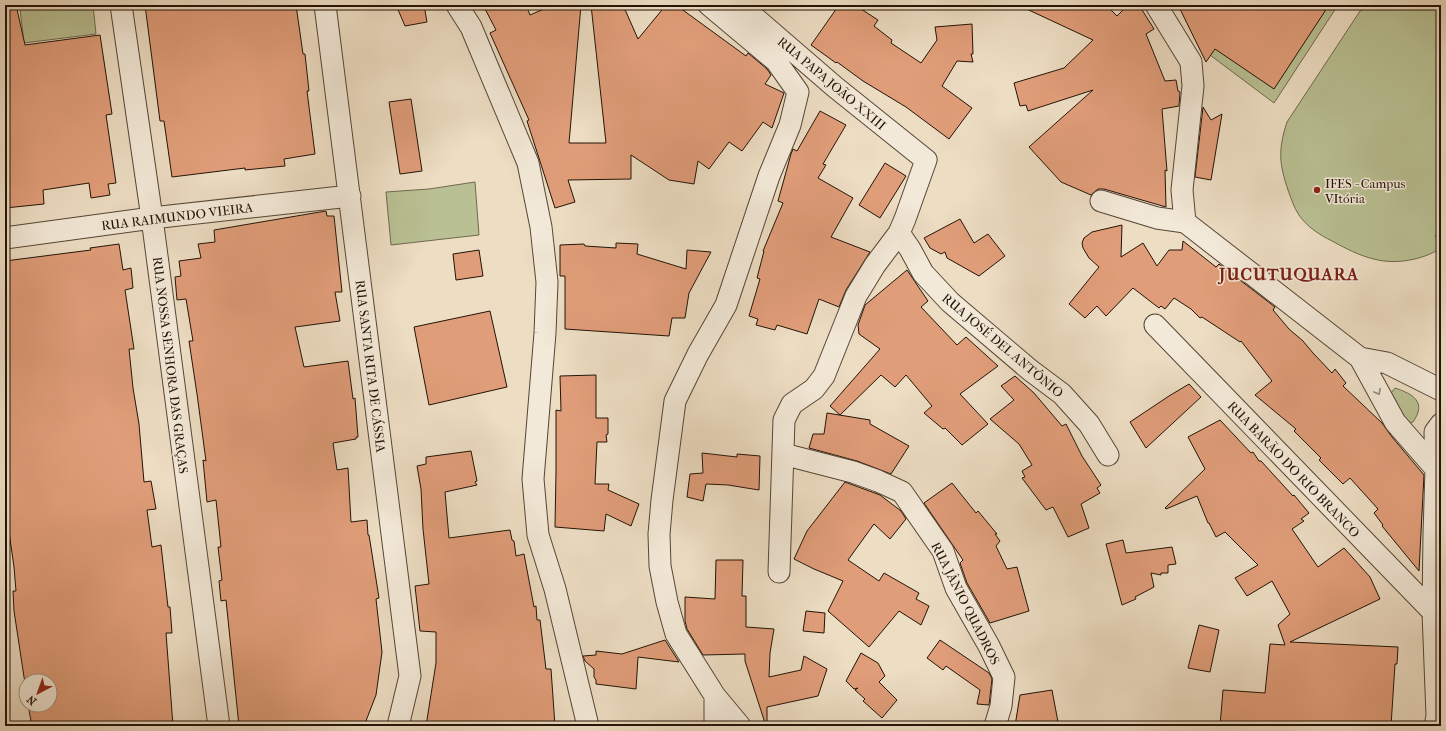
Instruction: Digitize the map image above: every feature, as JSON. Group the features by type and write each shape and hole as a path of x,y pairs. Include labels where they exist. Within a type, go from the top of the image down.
{"street":[{"name":"RUA NOSSA SENHORA DAS GRAÇAS","path":"122,5 152,218 219,726"},
{"name":"RUA SANTA RITA DE CÁSSIA","path":"325,5 410,676 398,726"},
{"path":"457,5 471,27 528,163 541,226 547,282 545,333 533,479 538,535 555,589 588,726"},
{"path":"709,5 776,62 798,92 790,125 769,176 726,305 698,354 675,402 662,500 659,534 661,574 676,634 715,696 740,726"},
{"name":"RUA PAPA JOÃO XXIII","path":"740,5 835,88 926,160 906,219 899,233"},
{"path":"1156,5 1191,62 1193,86 1182,190 1185,222"},
{"name":"RUA RAIMUNDO VIEIRA","path":"5,238 152,218 350,196"},
{"path":"1101,202 1157,218 1185,222 1360,358 1395,422 1436,469"},
{"path":"778,572 784,420 792,404 814,389 824,376 856,296 875,265 899,233"},
{"name":"RUA JOSÉ DEL ANTÔNIO","path":"899,233 910,249 923,273 950,302 1030,370 1062,394 1089,424 1108,455"},
{"name":"RUA BARÃO DO RIO BRANCO","path":"1154,325 1434,612"},
{"path":"1360,358 1387,363 1441,390"},
{"path":"1438,721 1434,612 1436,469 1435,432 1441,424"},
{"name":"RUA JÂNIO QUADROS","path":"783,454 853,472 902,492 943,551 956,588 1004,676 1001,706 995,726"},
{"path":"1434,534 1441,507"},
{"path":"715,696 715,726"}],"green space":[{"path":"48,5 93,5 96,34 24,43 20,9"},
{"path":"1247,5 1338,5 1274,103 1210,55"},
{"path":"1364,5 1441,5 1441,227 1435,236 1441,241 1441,248 1426,256 1409,260 1391,262 1369,258 1347,249 1314,230 1302,219 1293,203 1281,164 1282,141 1287,122"},
{"path":"475,182 479,235 391,245 386,192 429,189"},
{"path":"1395,388 1407,393 1416,400 1419,409 1413,422 1409,423 1406,420 1393,401 1391,393"}],"building":[{"path":"5,5 16,5 25,45 100,35 112,114 106,115 116,183 108,184 110,195 91,198 89,183 43,190 44,204 5,208"},
{"path":"145,5 296,5 303,54 305,54 309,91 307,91 315,154 284,159 285,166 245,170 245,168 172,177 164,121 160,121"},
{"path":"396,5 424,5 427,22 405,26"},
{"path":"483,5 526,5 530,15 553,5 581,5 569,143 606,143 591,5 623,5 638,39 666,5 676,5 746,56 748,53 767,69 771,75 765,84 784,93 772,128 763,122 742,151 729,142 709,169 698,161 694,184 669,180 631,155 631,179 568,180 575,202 555,208 527,121 529,120 490,33 496,30"},
{"path":"839,5 855,5 878,20 874,26 892,40 891,43 921,63 937,40 935,27 972,24 973,54 971,54 973,62 957,61 942,86 972,108 949,139 906,107 863,81 811,45"},
{"path":"1018,5 1106,5 1117,16 1128,5 1139,5 1154,29 1146,34 1165,81 1176,80 1178,91 1180,92 1179,106 1162,109 1167,171 1165,170 1166,207 1104,189 1098,189 1091,195 1061,182 1029,147 1093,90 1028,111 1026,105 1020,106 1014,83 1064,68 1093,40"},
{"path":"1178,5 1329,5 1274,89 1215,49 1206,62"},
{"path":"411,99 422,171 400,174 389,102"},
{"path":"1203,107 1211,120 1222,114 1211,180 1195,177"},
{"path":"820,111 846,125 823,164 826,165 818,178 853,198 831,237 870,252 846,290 839,307 819,299 807,334 777,325 775,330 756,325 758,319 749,316 760,279 757,278 763,251 783,203 778,201 791,154 793,149 797,151"},
{"path":"885,163 906,176 880,218 859,205"},
{"path":"326,211 327,216 334,216 342,292 335,292 340,321 295,327 304,367 348,361 353,399 355,398 358,437 356,437 356,439 333,443 337,470 348,468 351,522 367,520 368,535 379,598 376,599 382,652 376,695 364,726 239,726 226,600 221,601 219,581 222,580 218,547 221,547 216,500 207,502 203,460 206,461 189,341 193,341 186,299 177,300 175,277 181,276 179,261 201,258 198,244 215,242 214,230"},
{"path":"960,219 974,243 988,234 1005,256 979,276 947,258 945,252 941,254 930,248 924,238"},
{"path":"1122,225 1121,257 1143,243 1157,266 1169,250 1182,250 1183,241 1216,267 1219,264 1275,307 1273,310 1289,329 1303,341 1332,373 1335,369 1346,383 1343,386 1382,423 1424,475 1419,571 1382,526 1383,525 1374,513 1378,509 1350,478 1343,484 1319,460 1321,458 1294,431 1296,429 1255,395 1272,381 1241,341 1240,342 1202,317 1200,318 1191,309 1174,298 1165,309 1161,306 1159,308 1133,288 1106,316 1097,306 1085,318 1069,304 1099,267 1089,258 1083,248 1082,243 1084,238 1092,232"},
{"path":"616,243 638,244 637,254 686,269 687,250 711,252 689,293 685,318 672,318 669,336 565,329 565,276 560,276 560,245 584,244 585,246 616,248"},
{"path":"119,244 123,270 131,268 133,288 125,290 134,349 129,349 139,424 144,482 151,481 156,509 147,510 152,547 161,545 168,607 170,607 172,633 166,633 173,726 107,726 107,722 70,726 32,726 30,713 58,713 58,673 23,673 14,611 13,591 16,591 14,567 9,532 5,533 5,261 91,250 90,248"},
{"path":"479,250 483,276 456,280 453,254"},
{"path":"907,270 928,301 921,307 957,345 966,337 998,366 960,394 988,424 962,445 945,428 943,429 924,413 932,406 906,375 895,387 881,375 840,415 830,406 880,349 859,334 858,325 865,305"},
{"path":"490,311 507,387 429,405 414,327"},
{"path":"596,375 596,418 608,418 608,434 606,435 607,442 597,442 595,484 609,484 608,490 639,504 631,526 606,514 604,531 555,527 556,410 561,411 560,376"},
{"path":"1015,376 1034,393 1062,426 1066,424 1082,456 1101,485 1097,488 1100,493 1081,504 1089,528 1068,537 1053,507 1046,510 1022,478 1025,477 1022,471 1032,465 1019,444 990,419 1014,400 1001,386"},
{"path":"1189,384 1201,397 1146,448 1130,422"},
{"path":"827,413 870,420 870,424 909,446 891,474 857,461 809,448 813,434 824,434"},
{"path":"1220,420 1251,453 1253,452 1259,461 1261,461 1293,496 1294,495 1309,513 1301,519 1304,521 1292,529 1318,567 1344,548 1370,577 1380,599 1290,642 1398,647 1397,664 1395,664 1391,726 1220,726 1223,690 1265,693 1270,644 1285,645 1278,625 1290,614 1272,581 1247,596 1235,578 1258,565 1225,532 1216,537 1208,523 1197,496 1166,509 1165,508 1205,469 1188,437"},
{"path":"471,451 477,481 475,482 477,485 445,492 449,538 510,530 512,540 514,541 516,556 524,554 534,607 536,606 537,620 540,620 546,669 551,669 555,726 426,726 436,663 436,632 420,631 415,586 429,584 423,529 421,489 417,466 426,464 426,457"},
{"path":"702,453 737,457 737,454 760,456 759,490 728,485 706,484 703,501 687,497 690,474 703,473"},
{"path":"845,482 880,495 901,511 906,519 890,539 874,524 848,560 879,581 884,573 919,593 916,599 929,606 921,625 899,611 869,647 828,611 843,581 794,559 807,531"},
{"path":"952,483 976,513 978,511 997,534 995,534 1000,541 996,546 1007,569 1017,567 1029,611 990,623 967,583 960,563 963,560 924,503"},
{"path":"1123,540 1126,553 1172,547 1176,564 1168,565 1168,573 1161,573 1161,575 1151,573 1154,587 1135,597 1136,599 1122,605 1106,544"},
{"path":"716,560 743,560 742,596 746,596 746,627 774,629 770,653 769,677 801,670 804,656 827,669 818,696 767,707 767,722 765,723 745,661 745,654 703,655 687,629 685,621 685,597 715,599"},
{"path":"806,611 825,613 824,633 803,631"},
{"path":"1199,625 1219,630 1210,672 1188,668"},
{"path":"665,640 679,662 638,657 636,689 596,684 594,669 585,661 583,656 596,655 596,651 622,654"},
{"path":"940,640 989,673 992,679 989,705 977,704 980,690 946,666 943,670 927,658"},
{"path":"861,653 878,663 885,676 879,682 897,700 882,718 863,701 865,699 855,690 858,688 854,689 846,681"},
{"path":"1052,690 1058,722 1015,726 1020,695"}],"place":[{"name":"IFES - Campus VItória","path":"1317,190"}],"district":[{"name":"JUCUTUQUARA","path":"1289,274"}]}
